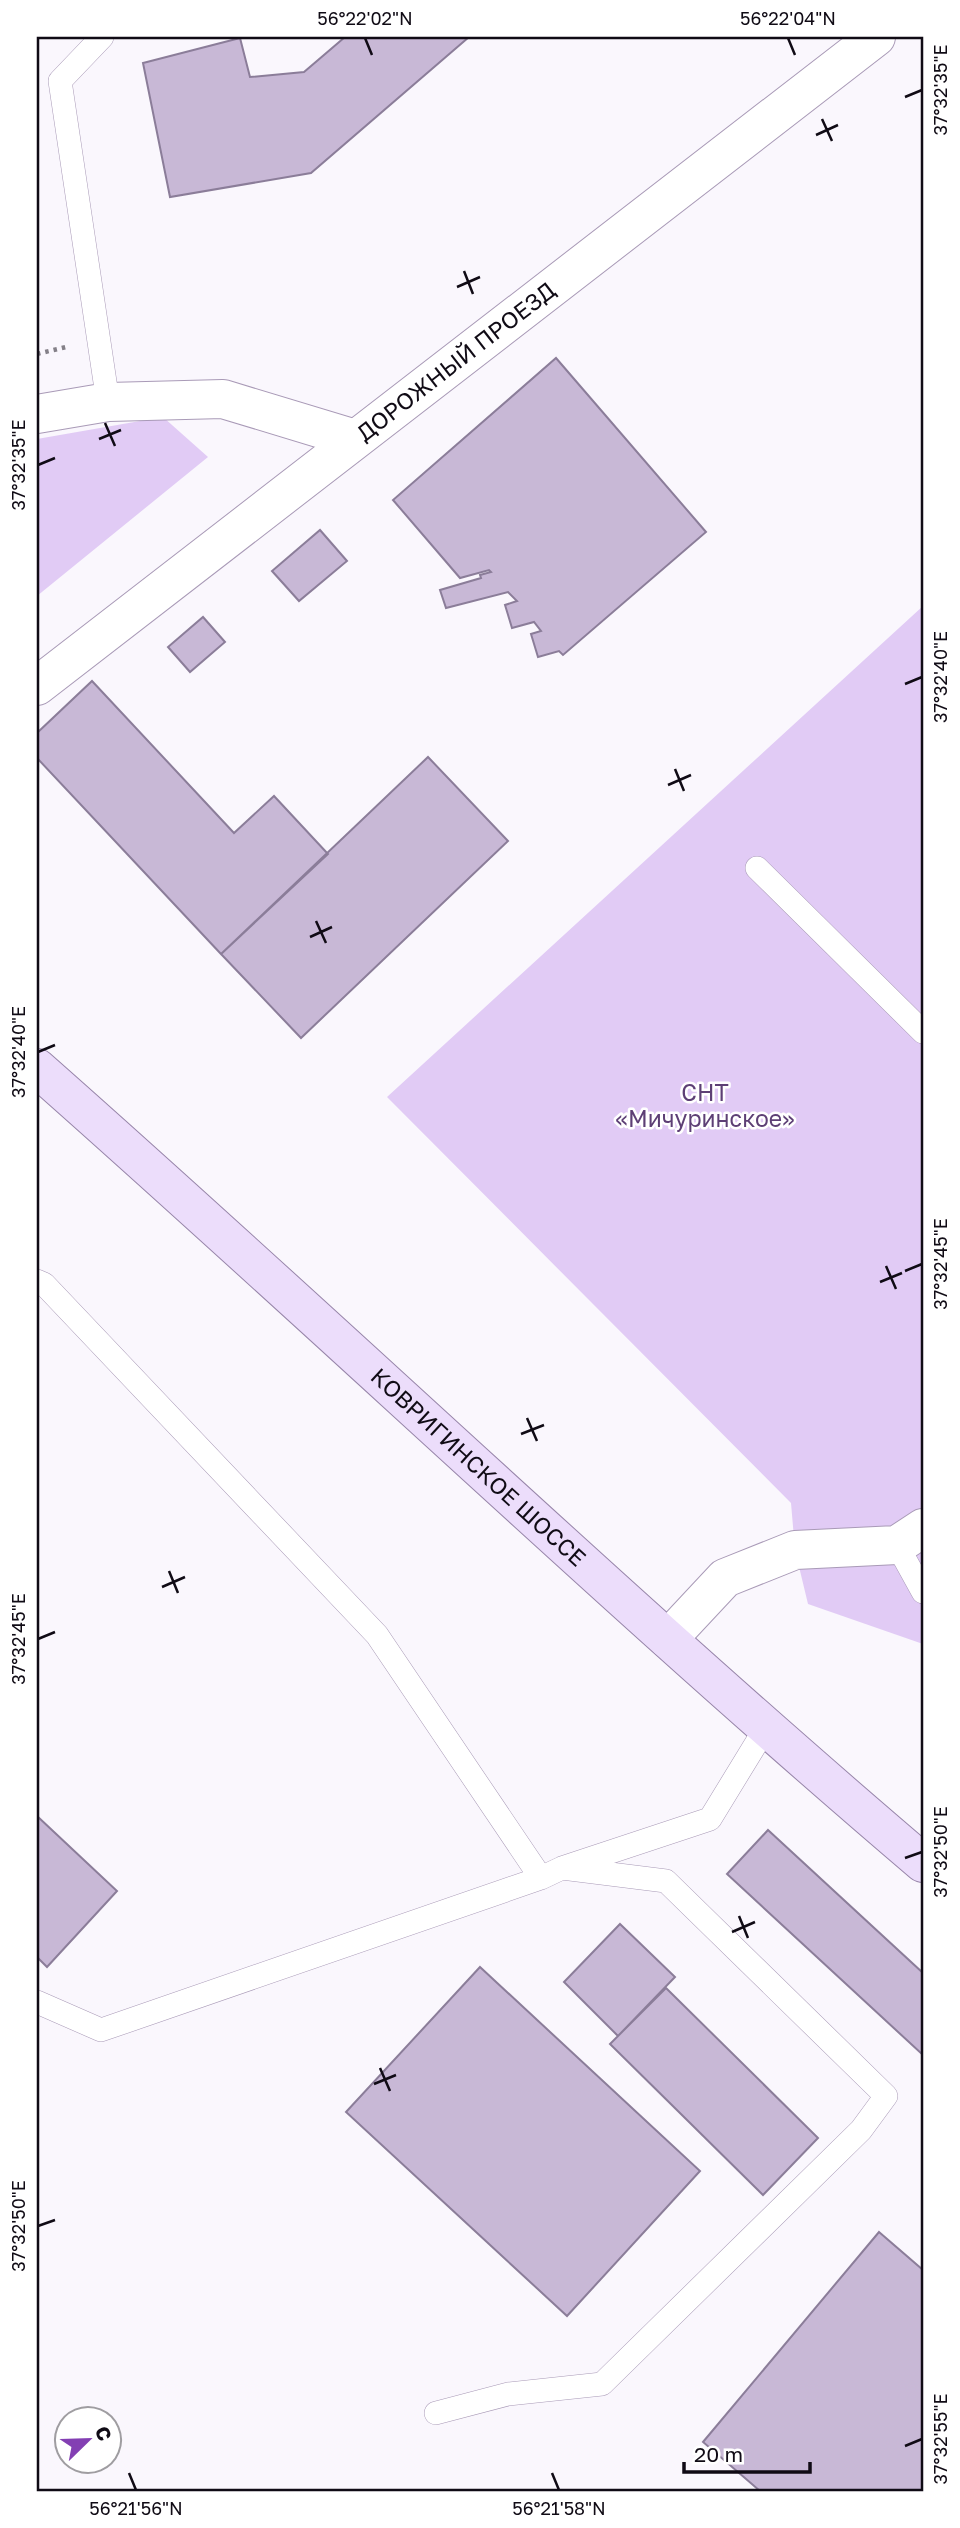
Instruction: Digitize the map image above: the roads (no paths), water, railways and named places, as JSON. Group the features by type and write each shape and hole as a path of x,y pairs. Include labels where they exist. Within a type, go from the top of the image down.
{"main road":[{"name":"КОВРИГИНСКОЕ ШОССЕ","path":"37,1068 191,1204 765,1729 923,1863"}],"street":[{"name":"ДОРОЖНЫЙ ПРОЕЗД","path":"37,686 876,37"},
{"path":"37,414 108,402 223,398 355,439"},
{"path":"668,1639 725,1578 796,1550 910,1536"}],"lane":[{"path":"102,37 60,80 108,402"},
{"path":"757,868 923,1032"},
{"path":"37,1281 44,1284 377,1635 541,1878"},
{"path":"910,1536 923,1592"},
{"path":"37,2002 101,2030 541,1878 562,1868 710,1819 765,1729"},
{"path":"436,2413 508,2393 602,2384 861,2130 886,2096 666,1881 562,1868"}],"park label":[{"name":"СНТ «Мичуринское»","path":"705,1106"}]}
